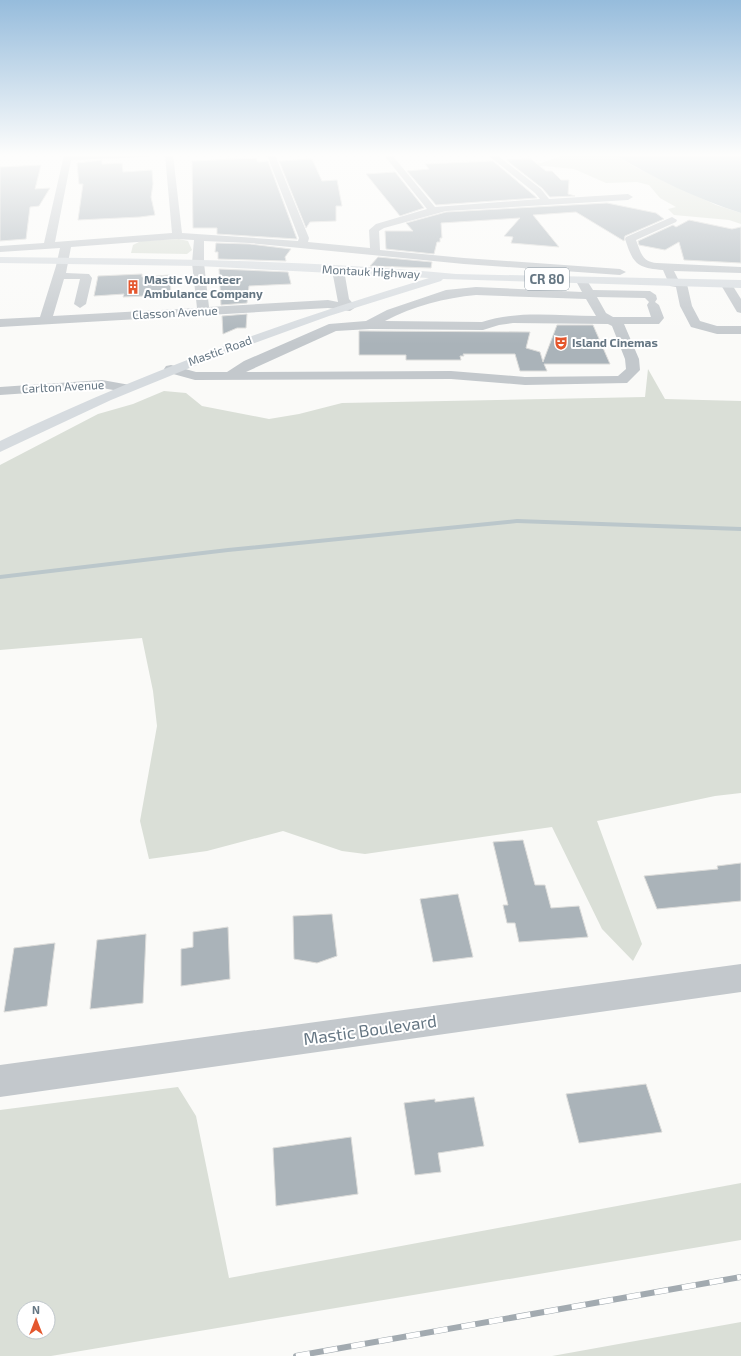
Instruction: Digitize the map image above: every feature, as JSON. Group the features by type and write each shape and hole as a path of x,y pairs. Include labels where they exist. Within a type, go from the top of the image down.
{"main road":[{"name":"Montauk Highway","path":"0,260 198,263 447,276 587,290 678,284 741,284"},
{"name":"Mastic Road","path":"0,447 125,388 171,369 350,307 447,276"}],"street":[{"path":"49,245 55,218"},
{"path":"175,218 177,236"},
{"path":"296,218 304,238 302,244"},
{"path":"376,251 377,246 374,230 380,226 406,218"},
{"path":"672,220 630,239 638,261 644,265 741,270"},
{"path":"0,248 177,236 302,244 464,261 620,272"},
{"path":"199,237 196,299 203,311"},
{"path":"45,321 58,306 58,276 62,266 66,244"},
{"path":"337,248 332,270 338,276 343,300 350,307"},
{"path":"447,276 461,271 464,261"},
{"path":"667,267 678,284 686,306 695,324 717,330 741,330"},
{"path":"58,276 79,275 86,278 80,304"},
{"path":"727,285 741,309"},
{"path":"171,369 195,376 451,375 525,381 622,380 633,370 632,359 617,324 601,315 587,290"},
{"path":"230,376 249,364 334,327 483,326 514,319 607,319 655,321 658,318 650,295 587,290 459,292 446,294 400,309 369,326"},
{"path":"271,293 274,308"},
{"path":"58,306 96,304"},
{"name":"Classon Avenue","path":"0,323 328,304 350,307"},
{"path":"315,319 334,327"},
{"name":"Carlton Avenue","path":"0,391 102,384 125,388"},
{"name":"Mastic Boulevard","path":"0,1081 741,978"}],"shaded area":[{"path":"710,218 741,218 741,224 729,220"},
{"path":"179,239 188,241 192,250 187,254 131,253 133,245 141,241"},
{"path":"648,369 665,399 741,401 741,793 715,796 597,821 642,944 633,961 602,929 552,827 365,854 342,851 283,831 207,851 149,859 140,821 157,726 153,691 142,638 0,650 0,465 98,414 133,404 164,391 186,393 202,406 269,419 299,414 342,403 645,397"},
{"path":"178,1087 196,1116 229,1278 741,1183 741,1240 51,1356 0,1356 0,1110"},
{"path":"741,1322 741,1356 552,1356"}],"building":[{"path":"0,218 29,218 26,239 0,241"},
{"path":"78,218 114,218 78,220"},
{"path":"193,218 289,218 297,239 217,234 217,228 193,228"},
{"path":"302,218 336,218 336,221 310,222 306,228"},
{"path":"423,218 516,218 441,223 442,238 440,238 440,242 437,242 434,254 386,249 385,231 413,231 406,223"},
{"path":"520,218 536,218 559,247 511,243 513,237 504,236"},
{"path":"586,218 664,219 625,236 624,241"},
{"path":"689,220 732,229 741,227 741,263 684,260 679,242 665,250 639,245 638,241 673,225 676,227"},
{"path":"216,243 250,244 291,249 285,257 286,261 218,259 218,252 215,252"},
{"path":"378,257 432,262 431,268 370,266"},
{"path":"219,269 288,272 291,284 249,286 247,303 221,305"},
{"name":"Mastic Volunteer Ambulance Company","path":"142,274 142,277 170,275 171,295 123,297 124,294 94,296 98,276"},
{"path":"247,314 246,328 237,328 223,334 222,316"},
{"path":"557,325 593,325 610,364 544,364 547,371 520,371 515,354 463,354 464,356 460,356 461,360 406,360 406,355 359,355 359,331 530,332 526,348 540,352 543,362"},
{"path":"523,840 535,885 545,885 551,908 579,906 588,937 519,942 515,923 507,923 503,905 508,905 493,842"},
{"path":"741,863 741,901 657,909 644,876 718,869 717,866"},
{"path":"458,894 473,957 433,962 420,899"},
{"path":"332,914 337,956 317,963 294,959 293,916"},
{"path":"228,927 230,979 181,986 181,949 193,947 193,932"},
{"path":"146,934 143,1003 90,1009 97,940"},
{"path":"55,943 47,1006 4,1012 14,948"},
{"path":"646,1084 662,1132 579,1143 566,1094"},
{"path":"474,1097 484,1146 438,1153 441,1172 415,1175 404,1103 435,1099 435,1102"},
{"path":"351,1137 358,1194 276,1206 273,1148"}],"waterway":[{"path":"0,577 228,550 517,521 741,529"}],"railway":[{"path":"296,1356 741,1277"}],"place":[{"name":"Mastic Volunteer Ambulance Company","path":"133,287"},
{"name":"Island Cinemas","path":"561,343"}]}
